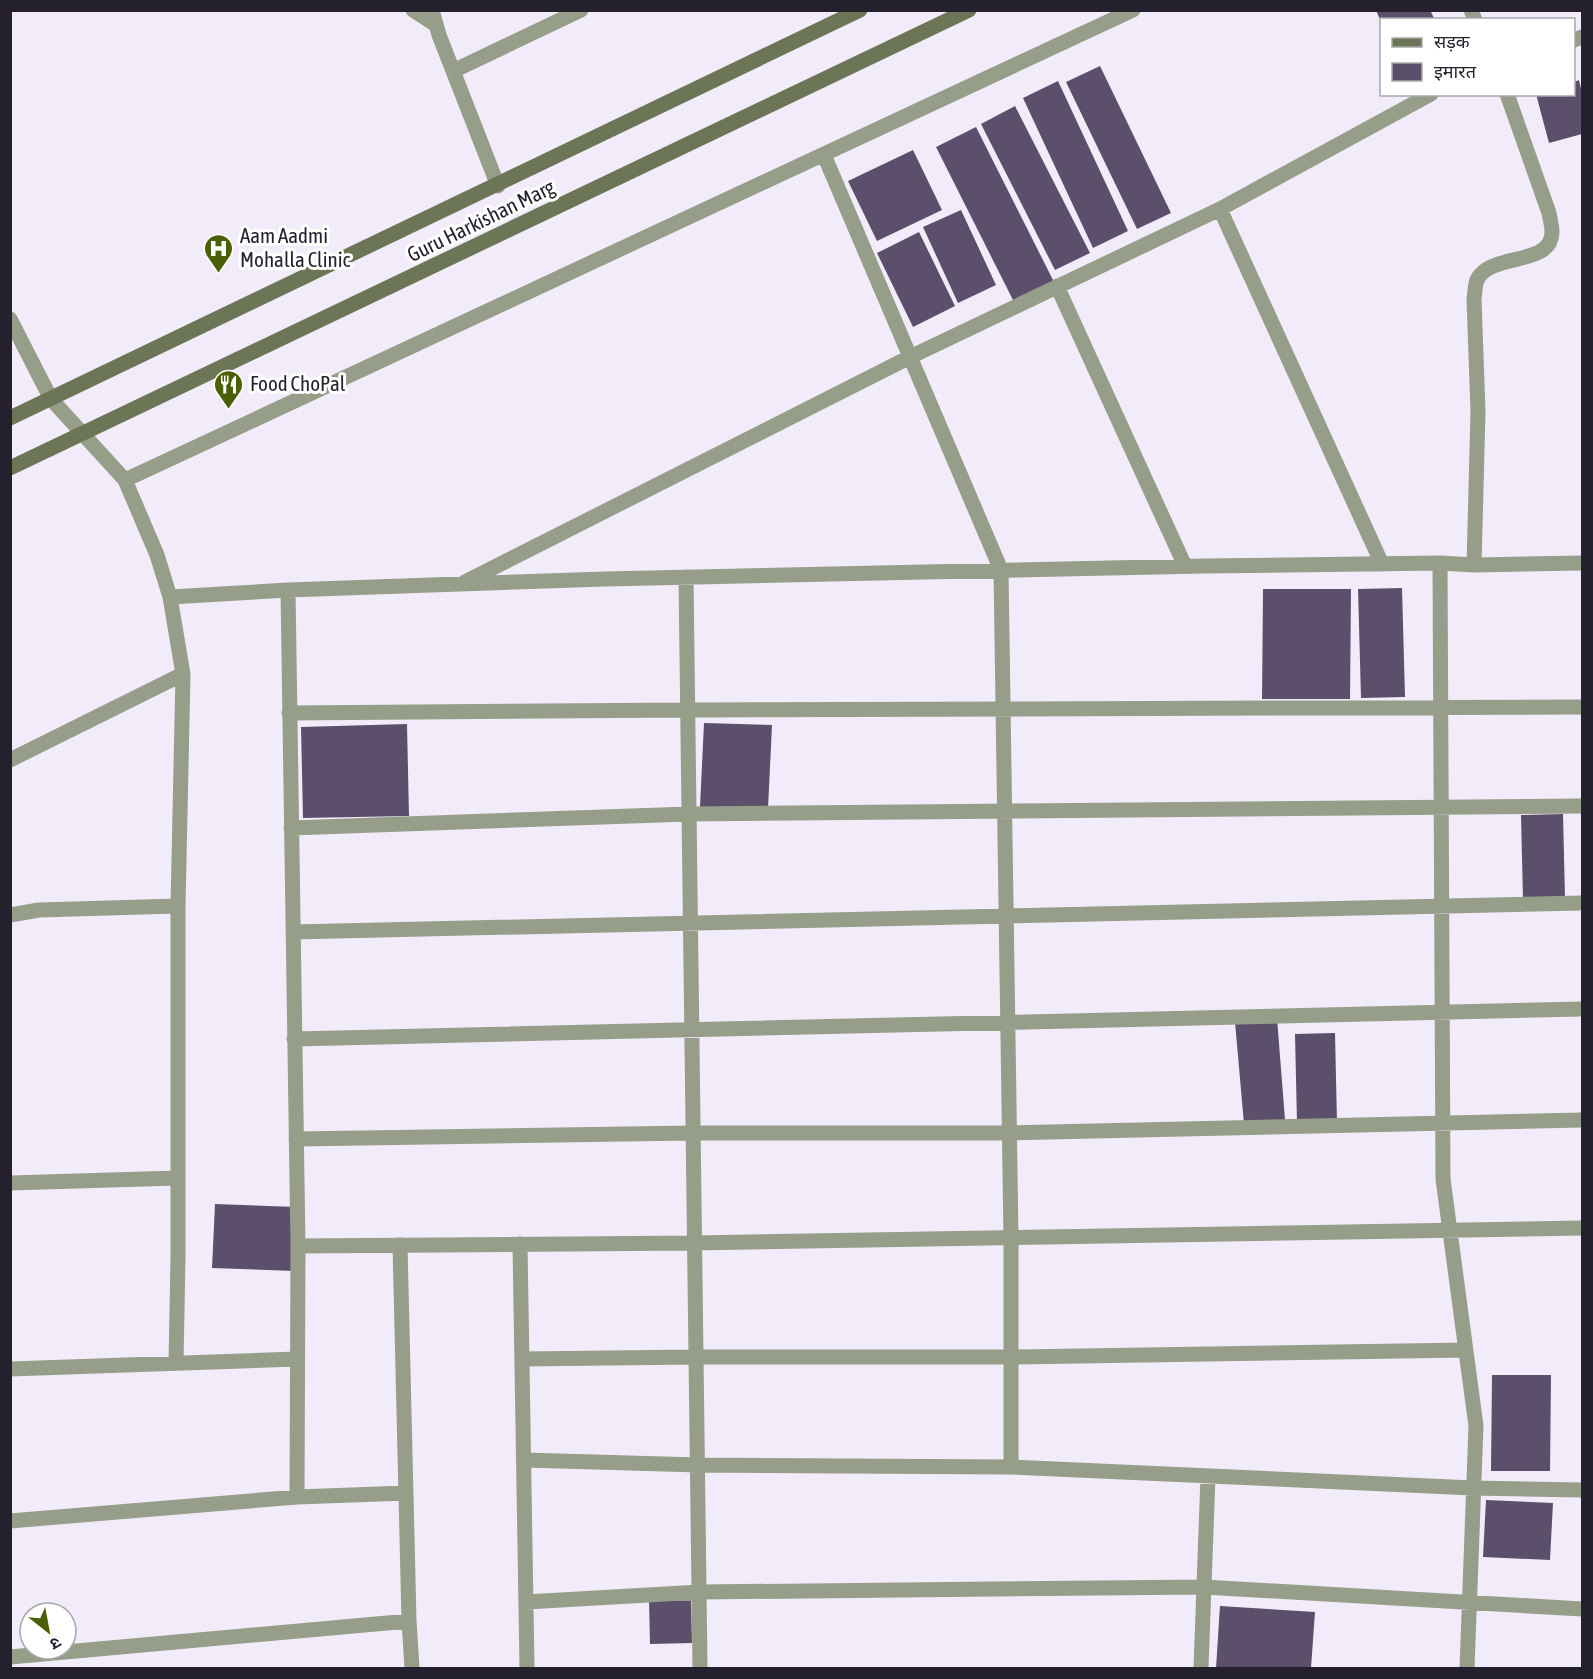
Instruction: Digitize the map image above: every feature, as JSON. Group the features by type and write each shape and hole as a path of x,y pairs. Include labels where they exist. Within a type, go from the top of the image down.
{"main road":[{"name":"Guru Harkishan Marg","path":"10,418 498,186 860,10"},
{"name":"Guru Harkishan Marg","path":"10,468 969,10"}],"street":[{"path":"413,10 434,18 498,186"},
{"path":"453,71 581,10"},
{"path":"125,480 1133,10"},
{"path":"460,585 910,357 1220,209 1427,96"},
{"path":"1474,565 1478,412 1474,299 1477,281 1483,272 1494,266 1540,252 1550,244 1552,232 1549,213 1508,96"},
{"path":"825,155 1001,570 1011,1238 1011,1467"},
{"path":"1220,209 1382,564"},
{"path":"1057,286 1185,566"},
{"path":"10,319 51,399 125,480 157,555 170,597 183,674 178,906 176,1363"},
{"path":"1440,563 1443,1179 1476,1425 1467,1668"},
{"path":"170,597 288,590 686,577 1185,566 1582,563"},
{"path":"686,577 700,1668"},
{"path":"288,590 298,1246 297,1497"},
{"path":"10,760 183,674"},
{"path":"289,713 1582,707"},
{"path":"291,828 689,814 1582,806"},
{"path":"293,932 1582,903"},
{"path":"10,915 39,910 178,906"},
{"path":"294,1039 1582,1009"},
{"path":"296,1138 692,1133 1009,1133 1582,1120"},
{"path":"10,1183 178,1178"},
{"path":"298,1246 694,1243 1582,1228"},
{"path":"520,1244 527,1668"},
{"path":"400,1245 412,1668"},
{"path":"522,1359 1011,1357 1466,1350"},
{"path":"10,1369 297,1359"},
{"path":"524,1460 699,1466 1011,1467 1473,1488 1582,1490"},
{"path":"1201,1668 1208,1476"},
{"path":"10,1521 297,1497 406,1493"},
{"path":"526,1602 700,1592 1204,1587 1582,1609"},
{"path":"10,1657 409,1621"}],"building":[{"path":"1376,10 1430,10 1434,18 1380,18 1380,20"},
{"path":"1100,66 1171,213 1137,229 1066,82"},
{"path":"1579,80 1582,93 1582,134 1549,143 1537,96 1575,96 1575,82"},
{"path":"1058,81 1128,231 1093,248 1023,98"},
{"path":"1015,106 1090,253 1055,270 981,124"},
{"path":"976,127 1054,282 1014,302 936,147"},
{"path":"913,150 942,210 877,241 848,181"},
{"path":"961,210 996,285 958,303 923,227"},
{"path":"919,232 955,306 913,327 877,253"},
{"path":"1402,588 1405,697 1361,698 1358,589"},
{"path":"1263,589 1351,589 1350,699 1262,699"},
{"path":"704,723 772,725 768,809 700,807"},
{"path":"407,724 409,816 303,818 301,727"},
{"path":"1563,814 1565,898 1523,900 1521,815"},
{"path":"1277,1018 1285,1120 1244,1124 1235,1022"},
{"path":"1335,1033 1337,1123 1297,1124 1295,1034"},
{"path":"215,1204 297,1207 294,1271 212,1268"},
{"path":"1492,1375 1551,1375 1550,1471 1491,1471"},
{"path":"1486,1500 1553,1503 1550,1560 1483,1557"},
{"path":"691,1597 692,1643 650,1644 649,1599"},
{"path":"1220,1606 1315,1612 1311,1668 1216,1668"}],"place":[{"name":"Aam Aadmi Mohalla Clinic","path":"219,274"},
{"name":"Food ChoPal","path":"229,410"}]}
